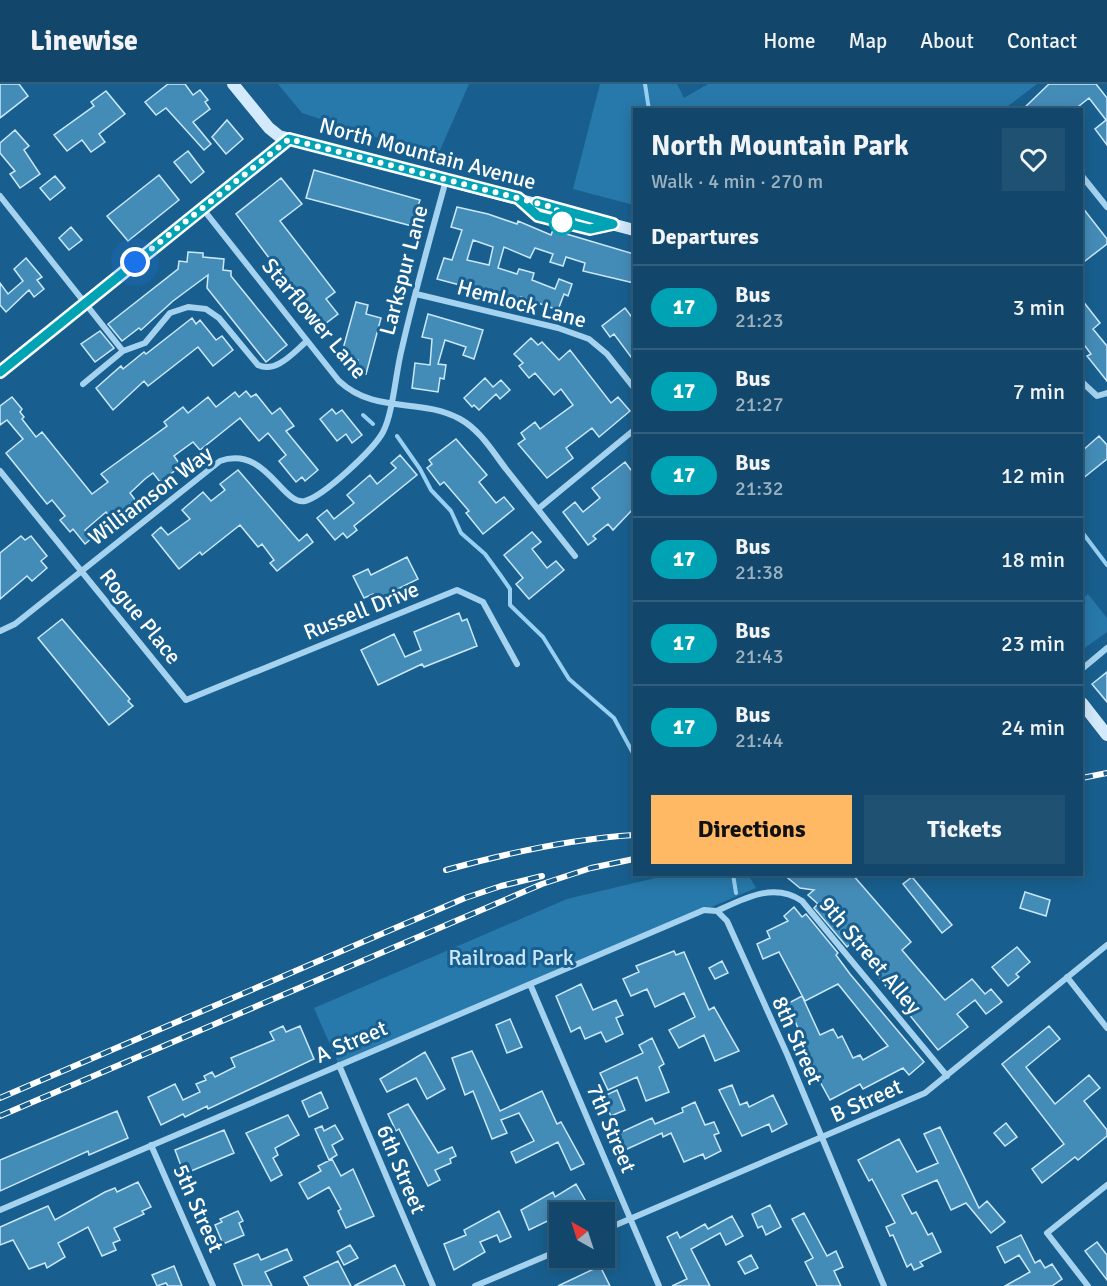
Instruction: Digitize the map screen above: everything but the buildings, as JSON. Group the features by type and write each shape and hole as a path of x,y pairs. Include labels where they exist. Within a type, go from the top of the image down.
{"street":[{"name":"North Mountain Avenue","path":"233,84 269,128 289,139 633,230"},
{"path":"0,372 289,139"},
{"path":"1083,177 1107,207"},
{"name":"Larkspur Lane","path":"390,405 446,179"},
{"path":"0,196 123,351"},
{"name":"Starflower Lane","path":"203,209 347,388 359,396 390,405 444,412 470,425 575,556"},
{"name":"Hemlock Lane","path":"416,294 558,328 589,339 607,354 633,387"},
{"path":"83,384 123,351 145,343 170,313 188,307 198,307 213,313 258,365 266,369 274,368 308,341"},
{"path":"1083,383 1097,396 1107,393"},
{"name":"Williamson Way","path":"0,631 15,624 210,467 230,458 259,466 292,498 307,501 328,487 376,443 384,432 390,405"},
{"path":"538,508 633,431"},
{"name":"Rogue Place","path":"0,471 186,700"},
{"name":"Russell Drive","path":"186,700 457,590 483,602 517,664"},
{"path":"1083,668 1107,648"},
{"path":"1083,704 1107,735"},
{"name":"9th Street Alley","path":"717,911 746,898 777,891 802,900 947,1076"},
{"name":"A Street","path":"0,1210 704,910 717,911"},
{"name":"8th Street","path":"717,911 727,921 884,1286"},
{"name":"B Street","path":"615,1226 822,1139 925,1093 1107,945"},
{"path":"1067,977 1107,1028"},
{"name":"7th Street","path":"530,984 659,1286"},
{"name":"6th Street","path":"339,1065 433,1286"},
{"name":"5th Street","path":"151,1145 213,1286"},
{"path":"1088,1286 1047,1233 1107,1185"},
{"path":"475,1286 549,1255"}],"green space":[{"path":"278,84 469,84 437,157 302,113"},
{"path":"600,84 677,84 684,98 708,84 1037,84 1005,108 633,108 633,205 573,189"},
{"path":"1088,594 1107,618 1107,632 1083,649 1083,598"},
{"name":"Railroad Park","path":"664,876 749,876 756,888 339,1065 314,1008 567,899"}],"waterway":[{"path":"645,84 649,108"},
{"path":"363,415 373,424"},
{"path":"397,436 420,469 431,490 451,511 461,533 485,554 510,589 510,605 543,637 569,679 614,718 633,753"},
{"path":"1083,533 1107,565"},
{"path":"733,876 736,893"}],"railway":[{"path":"1083,778 1107,773"},
{"path":"446,870 539,848 633,835"},
{"path":"0,1116 542,884 591,868 633,859"},
{"path":"0,1098 465,898 542,876"}],"bus line":[{"name":"17","path":"0,372 289,139 518,198 538,216 590,229 613,224 537,203"}],"route":[{"path":"135,262 289,139 556,208 562,222"}]}
